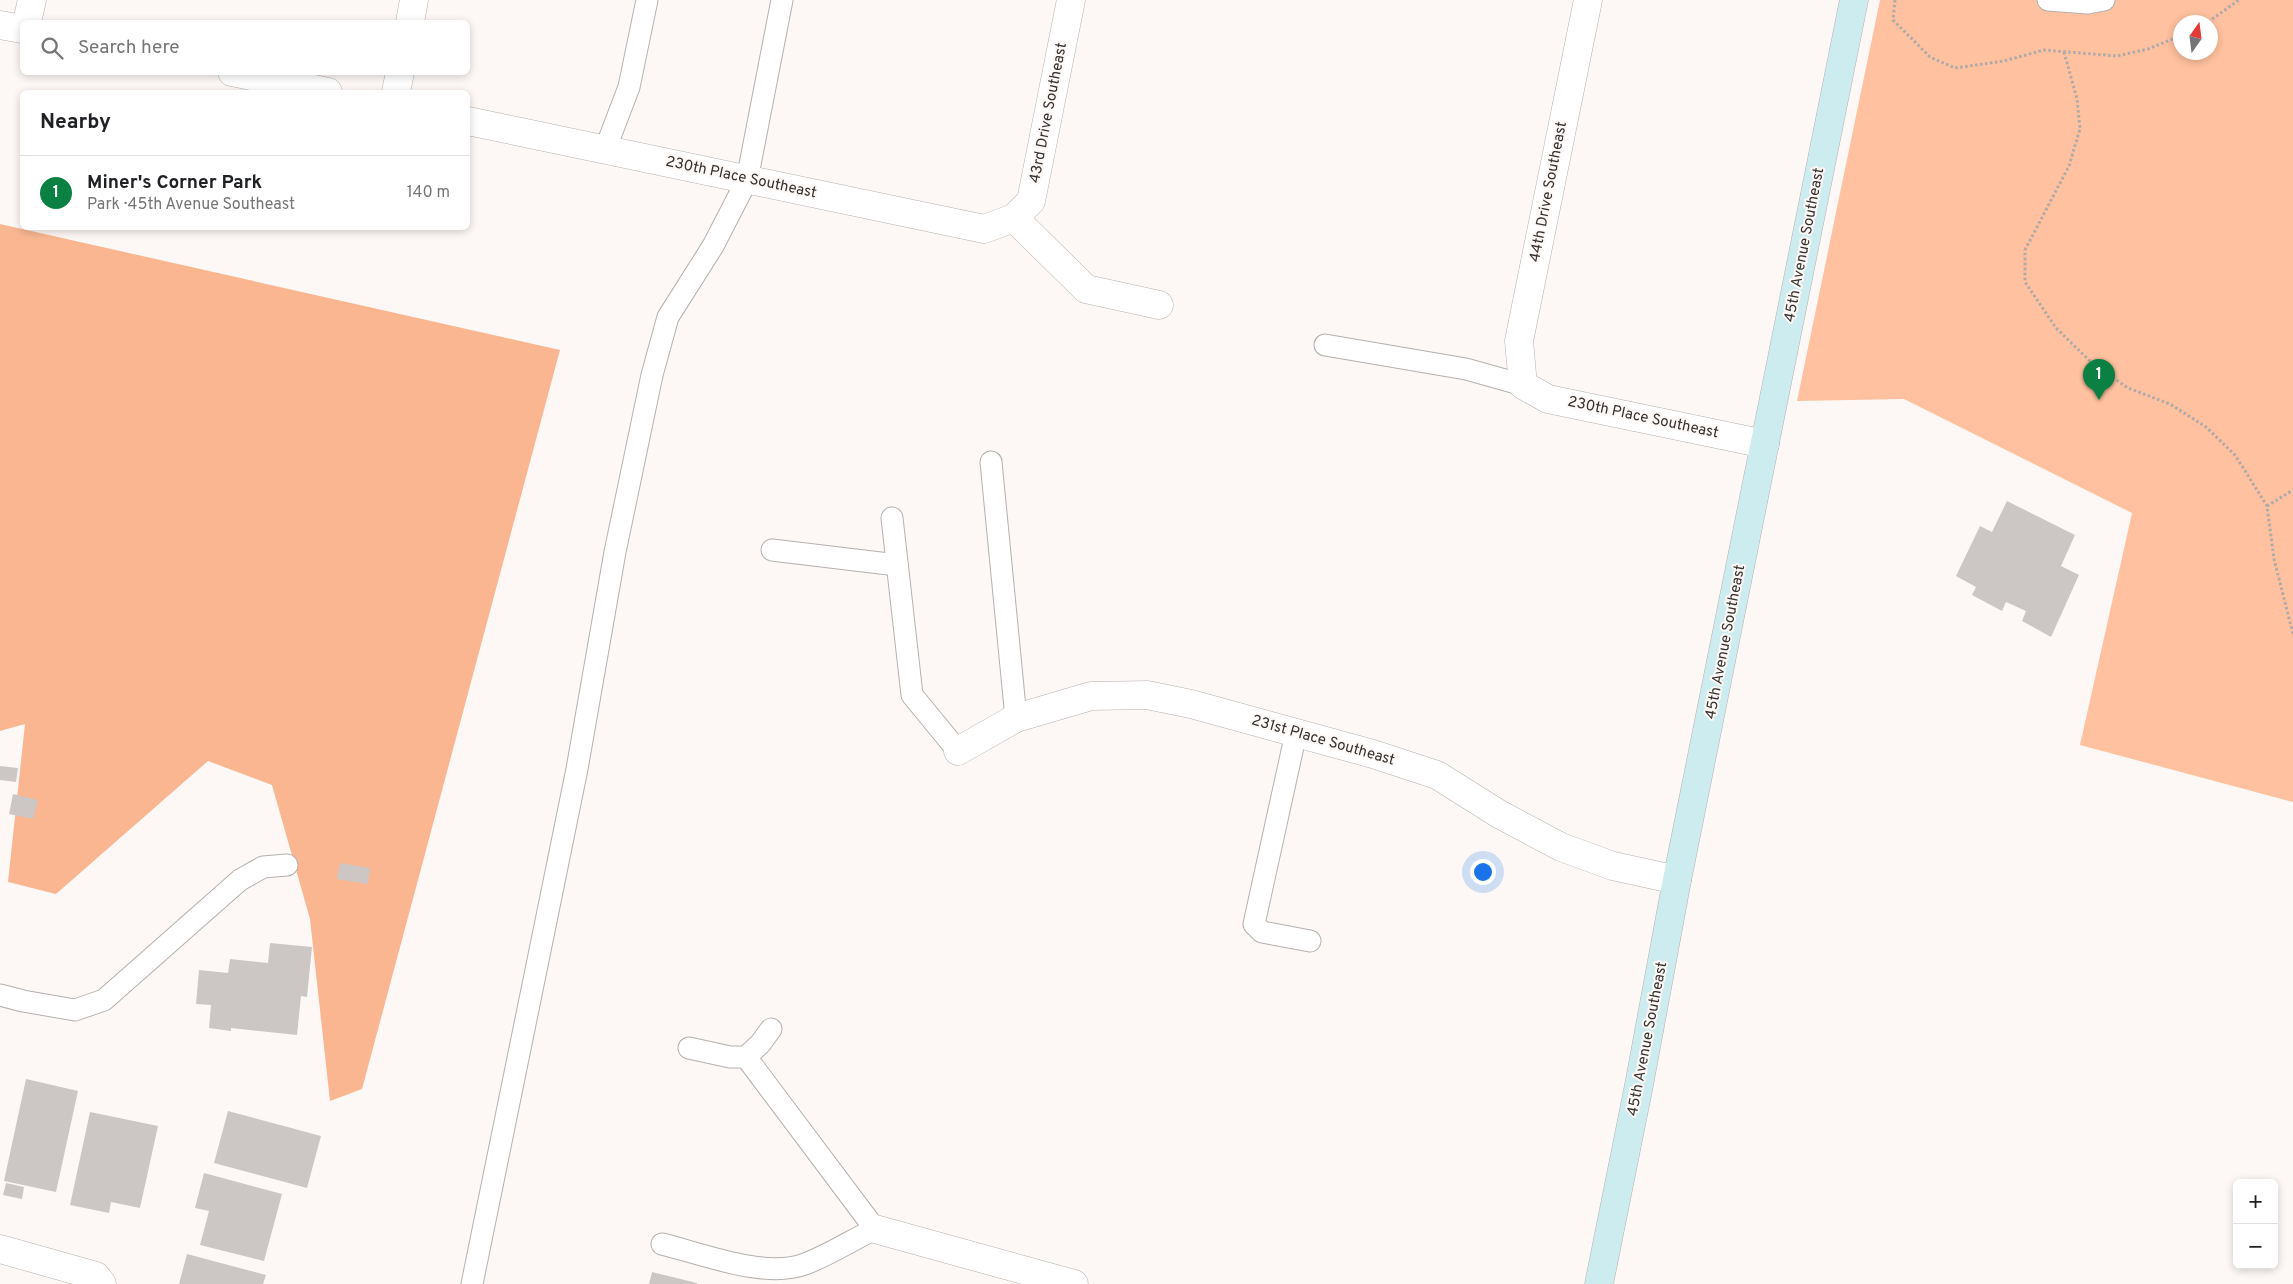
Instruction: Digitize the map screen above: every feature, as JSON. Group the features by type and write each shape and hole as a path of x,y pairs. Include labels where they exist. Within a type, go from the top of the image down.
{"street":[{"path":"27,20 32,0"},
{"path":"410,20 414,0"},
{"name":"43rd Drive Southeast","path":"1014,218 1031,201 1071,0"},
{"name":"44th Drive Southeast","path":"1523,385 1519,341 1588,0"},
{"name":"45th Avenue Southeast","path":"1599,1284 1641,1075 1677,880 1854,0"},
{"path":"0,24 20,29"},
{"path":"246,75 318,90"},
{"path":"396,90 399,75"},
{"name":"230th Place Southeast","path":"470,122 984,229 1014,218"},
{"path":"1014,218 1086,289 1159,305"},
{"name":"230th Place Southeast","path":"1523,385 1548,398 1765,444"},
{"name":"231st Place Southeast","path":"958,752 1016,718 1091,696 1147,695 1191,704 1373,754 1437,775 1499,814 1561,847 1613,866 1677,880"},
{"path":"875,1229 1074,1284"},
{"path":"0,1249 96,1276 102,1284"}],"lane":[{"path":"605,150 629,87 647,0"},
{"path":"472,1284 575,778 616,552 652,375 668,316 713,246 747,180 782,0"},
{"path":"2048,0 2088,3 2104,0"},
{"path":"1325,345 1466,369 1523,385"},
{"path":"991,462 1016,718"},
{"path":"892,518 912,695 958,752"},
{"path":"772,550 897,565"},
{"path":"1296,733 1254,924 1262,932 1310,941"},
{"path":"0,995 75,1010 104,1000 240,880 263,866 287,865"},
{"path":"689,1048 730,1057 746,1057 760,1044 771,1029"},
{"path":"662,1244 759,1269 782,1269 805,1264 875,1229 746,1057"}],"path":[{"path":"1895,0 1892,20 1930,57 1955,68 2004,61 2044,50 2117,56 2148,49 2173,39"},
{"path":"2218,15 2239,0"},
{"path":"2064,52 2078,99 2080,129 2069,166 2025,250 2025,282 2056,328 2093,364 2128,388 2170,404 2206,427 2235,455 2267,506 2274,559 2293,634"},
{"path":"2267,506 2293,490"}],"shaded area":[{"path":"1880,0 2293,0 2293,802 2080,745 2132,513 1904,399 1797,401"},
{"path":"0,224 560,350 362,1089 330,1101 310,919 272,785 208,761 56,894 8,882 25,724 0,731"}],"building":[{"path":"2007,501 2075,535 2061,566 2079,575 2051,637 2022,621 2026,611 2006,602 2002,611 1972,595 1976,587 1956,576 1980,526 1992,532"},
{"path":"0,766 18,768 16,782 0,780"},
{"path":"13,794 38,800 33,819 9,814"},
{"path":"340,863 370,868 368,884 337,879"},
{"path":"270,943 312,947 307,997 301,996 297,1035 231,1028 231,1031 209,1028 211,1005 196,1004 199,970 228,973 230,959 268,963"},
{"path":"26,1079 78,1091 56,1192 4,1181"},
{"path":"228,1111 321,1136 307,1188 214,1163"},
{"path":"90,1112 158,1126 140,1208 111,1202 109,1213 70,1205"},
{"path":"204,1173 282,1194 264,1261 200,1245 209,1211 195,1208"},
{"path":"6,1183 24,1187 22,1199 3,1195"},
{"path":"187,1254 266,1275 263,1284 179,1284"},
{"path":"652,1272 697,1283 697,1284 649,1284"}],"place":[{"name":"Miner's Corner Park","path":"2099,400"}]}
